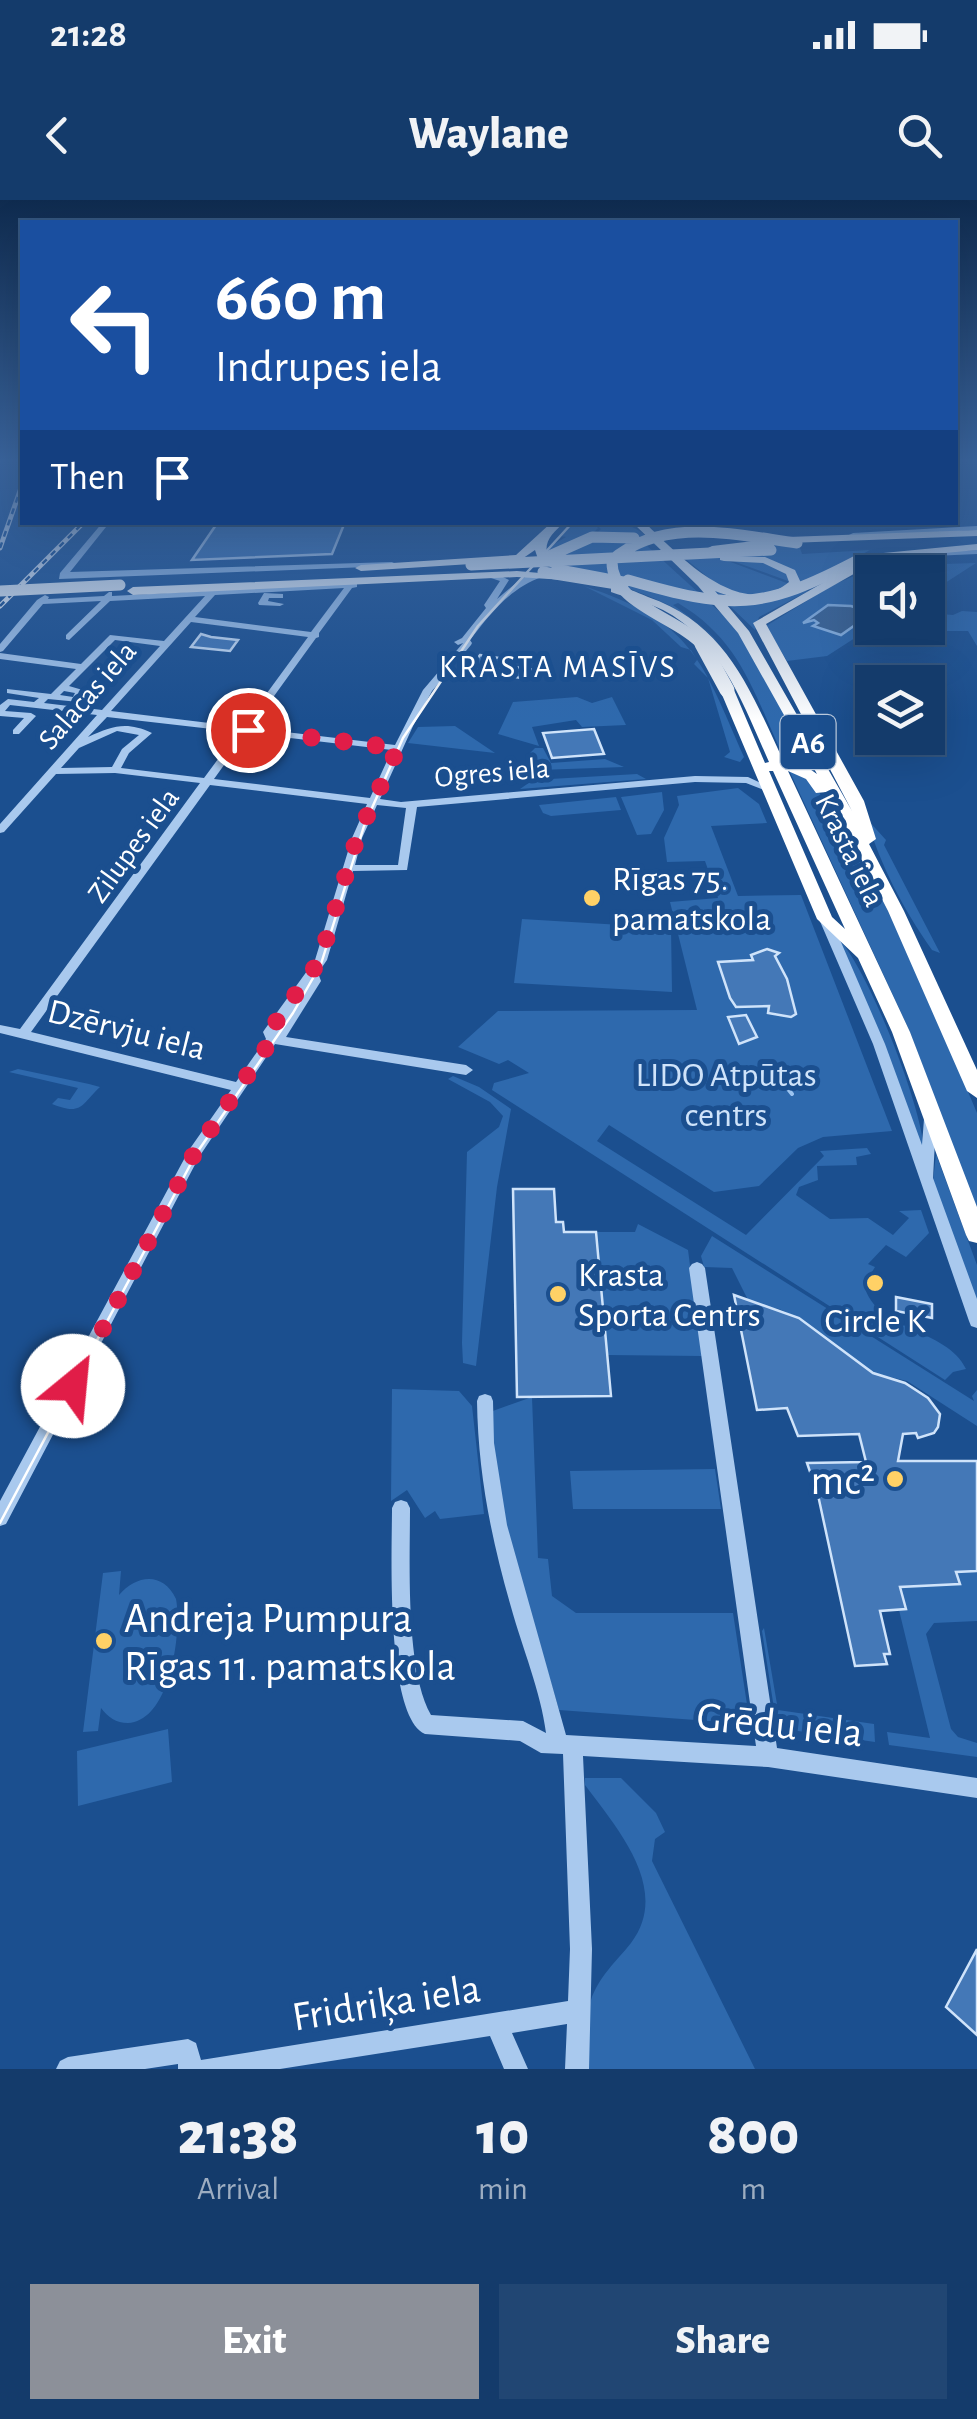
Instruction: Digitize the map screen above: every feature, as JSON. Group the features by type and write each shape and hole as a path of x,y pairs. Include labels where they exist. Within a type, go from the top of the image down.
{"highway":[{"path":"472,568 520,558 532,547"},
{"name":"Krasta iela","path":"542,547 540,554 552,566 652,601 695,625 713,642 746,696 870,964 977,1235"},
{"path":"546,547 547,556 558,563 696,601 749,604 793,594 855,564"},
{"path":"472,568 546,558 569,547"},
{"path":"629,547 612,560 609,572 617,586 695,637 709,653 825,918 870,964"},
{"path":"653,547 715,599"},
{"name":"Krasta iela","path":"664,547 731,614 810,746 927,974 977,1091"},
{"path":"671,547 689,551 770,547"},
{"path":"472,568 778,547"},
{"path":"702,558 786,547"},
{"path":"871,555 879,550 910,547"},
{"path":"881,555 929,547"},
{"path":"0,595 702,558 756,559 784,566 794,574 795,583 779,594 729,593 686,568"},
{"path":"855,565 761,620 758,628 856,801 877,875"},
{"path":"472,568 494,576 539,575 596,584"},
{"path":"472,568 579,576 633,588 675,604 717,634 739,671 746,696"},
{"path":"731,614 771,650"},
{"path":"759,767 797,767 812,774 877,875"},
{"path":"797,809 810,853 811,888"}],"street":[{"path":"81,667 0,653 86,547"},
{"path":"63,575 118,588 283,599 396,572"},
{"path":"40,602 118,588 396,572"},
{"path":"0,1518 194,1154 315,982 313,974 371,804 438,676 444,675 458,657 468,643 465,640 490,608 525,580 539,575"},
{"path":"490,608 488,605 505,580 494,576"},
{"name":"Zilupes iela","path":"24,1034 210,784 350,586"},
{"path":"73,638 118,588"},
{"path":"148,612 156,602 210,597"},
{"name":"Salacas iela","path":"0,830 210,597"},
{"path":"190,619 316,635"},
{"path":"37,706 113,637 168,644"},
{"path":"4,704 54,694"},
{"path":"4,704 398,748"},
{"path":"4,704 31,716 16,732"},
{"path":"75,747 116,728 147,733 125,751 115,770"},
{"name":"Ogres iela","path":"54,770 115,770 371,804 412,804 695,779 759,767"},
{"name":"Ogres iela","path":"695,779 748,780 769,789"},
{"path":"348,868 403,868 412,804"},
{"path":"825,918 879,1044 977,1322"},
{"name":"Dzērvju iela","path":"0,1030 239,1087"},
{"path":"272,1039 466,1070"},
{"path":"927,1102 931,1150 928,1180"},
{"path":"697,1268 768,1756"},
{"path":"484,1401 492,1496 503,1549 552,1714 565,1744 581,1949 577,2069"},
{"name":"Grēdu iela","path":"401,1508 402,1618 412,1698 425,1724 522,1731 540,1743 768,1756 977,1788"},
{"name":"Fridriķa iela","path":"206,2069 578,2011"},
{"path":"497,2025 516,2069"},
{"path":"68,2069 188,2051 190,2069"}],"green space":[{"path":"549,547 648,547 734,625 808,756 783,756 743,670 717,634 699,618 678,603 673,605 692,619 654,598 550,556"},
{"path":"764,547 800,547 802,554 870,550 855,555 855,565 810,589 730,560"},
{"path":"676,551 720,558 808,591 759,617 755,630 711,588 749,595 721,588"},
{"path":"976,563 945,583 945,564"},
{"path":"855,576 855,638 827,656 787,661 766,626"},
{"path":"584,586 649,614 690,650 681,647 652,620"},
{"path":"977,612 977,646 968,631 945,631 945,614"},
{"path":"708,679 744,757 740,762 724,757 730,752"},
{"path":"577,697 592,703 612,697 626,725 582,727 576,720 532,727 539,746 498,734 513,702"},
{"path":"455,726 495,753 408,743 418,727"},
{"path":"535,748 543,748 551,763 605,759 624,767 539,770 529,754"},
{"path":"788,768 813,782 883,901 918,973 977,1113 977,1213 910,1032"},
{"path":"637,774 646,779 520,789 533,780"},
{"name":"LIDO Atpūtas centrs","path":"738,788 759,804 767,823 711,826 738,896 801,895 892,1131 823,1137 798,1148 759,1186 714,1192 609,1125 597,1141 746,1235 824,1156 820,1151 867,1148 871,1154 856,1157 857,1165 817,1166 818,1180 799,1187 796,1195 830,1219 868,1218 893,1235 909,1218 899,1211 921,1210 929,1233 906,1257 886,1245 868,1264 875,1267 864,1285 882,1312 957,1356 966,1369 953,1372 945,1380 492,1090 494,1083 529,1073 508,1060 499,1064 458,1047 498,1011 697,1010 670,902 718,898 705,861 667,862 664,838 679,805 677,796"},
{"path":"662,792 664,810 651,834 637,835 621,797"},
{"path":"616,797 621,810 551,816 543,813 539,805"},
{"path":"866,818 886,840 884,845 940,953 932,950 902,903"},
{"path":"522,919 671,928 672,992 514,983"},
{"path":"838,938 864,978 892,1040 914,1104 924,1152"},
{"path":"18,1069 100,1087 80,1107 69,1109 52,1104 58,1098 70,1100 78,1088 9,1072"},
{"path":"453,1076 479,1087 511,1109 497,1187 476,1366 463,1363 462,1343 467,1152 499,1127 503,1116 490,1102 448,1079"},
{"path":"936,1154 977,1265 977,1304 933,1181"},
{"path":"638,1224 688,1250 702,1356 607,1355 596,1232 635,1232"},
{"path":"712,1236 974,1401 972,1396 977,1390 977,1426 907,1381 873,1373 799,1318 779,1309 750,1304 732,1268 704,1267 701,1256"},
{"path":"392,1389 459,1391 472,1406 484,1514 440,1519 435,1511 425,1518 407,1490 391,1501"},
{"path":"532,1397 538,1558 548,1559 552,1596 576,1613 733,1613 750,1724 559,1710 498,1502 490,1412"},
{"path":"715,1469 721,1509 573,1509 570,1471"},
{"path":"121,1571 119,1595 133,1583 149,1579 171,1590 177,1613 175,1651 164,1691 143,1718 120,1722 101,1708 98,1731 83,1732 103,1573"},
{"path":"977,1571 977,1621 934,1623 926,1634 951,1729 958,1737 977,1743 977,1757 889,1745 887,1732 930,1738 899,1610 905,1609 900,1587 959,1584 956,1572"},
{"path":"764,1628 778,1710 874,1724 875,1742 777,1728"},
{"path":"168,1729 172,1782 78,1806 77,1751"},
{"path":"585,1778 621,1778 656,1813 665,1832 655,1839 652,1861 755,2069 586,2069 587,2025 594,1991 631,1943 642,1922 645,1901 643,1880 635,1860 585,1785"}],"shaded area":[{"path":"828,605 855,607 855,625 841,635 813,626 818,623 814,620 803,623"}],"building":[{"path":"201,547 335,547 332,554 192,560"},
{"path":"201,634 238,640 230,651 191,647"},
{"path":"480,655 505,659 501,665 535,670 528,679 469,670"},
{"path":"594,729 604,754 552,758 543,733"},
{"name":"LIDO Atpūtas centrs","path":"767,949 779,953 775,956 787,979 796,1014 791,1017 768,1013 769,1006 736,1007 730,998 718,962 753,960 751,955"},
{"path":"746,1015 757,1037 739,1044 728,1017"},
{"name":"Krasta Sporta Centrs","path":"513,1189 554,1189 556,1222 563,1222 564,1232 596,1232 611,1396 517,1397"},
{"name":"mc²","path":"734,1295 799,1318 873,1373 905,1383 928,1398 940,1414 938,1427 934,1433 918,1438 916,1433 903,1434 898,1461 977,1461 977,1571 956,1572 960,1584 900,1587 906,1609 880,1611 890,1654 884,1654 887,1664 855,1666 818,1495 807,1463 866,1462 859,1434 798,1436 787,1408 757,1410"},
{"name":"Circle K","path":"896,1297 932,1304 932,1318 896,1311"},
{"path":"977,1949 977,2035 946,2007"}],"waterway":[{"path":"752,1070 784,1084 792,1094"}],"tram line":[{"path":"0,1523 196,1154 293,1013 321,964 364,826 403,738 478,626 550,547"}],"railway":[{"path":"0,606 59,547"}],"place":[{"name":"Rīgas 75. pamatskola","path":"592,898"},
{"name":"Circle K","path":"875,1283"},
{"name":"Krasta Sporta Centrs","path":"558,1294"},
{"name":"mc²","path":"895,1479"},
{"name":"Andreja Pumpura Rīgas 11. pamatskola","path":"104,1641"}],"district":[{"name":"KRASTA MASĪVS","path":"558,666"}],"route":[{"path":"73,1386 194,1154 272,1039 269,1032 286,1006 304,979 313,974 357,838 398,748 248,730"}]}
